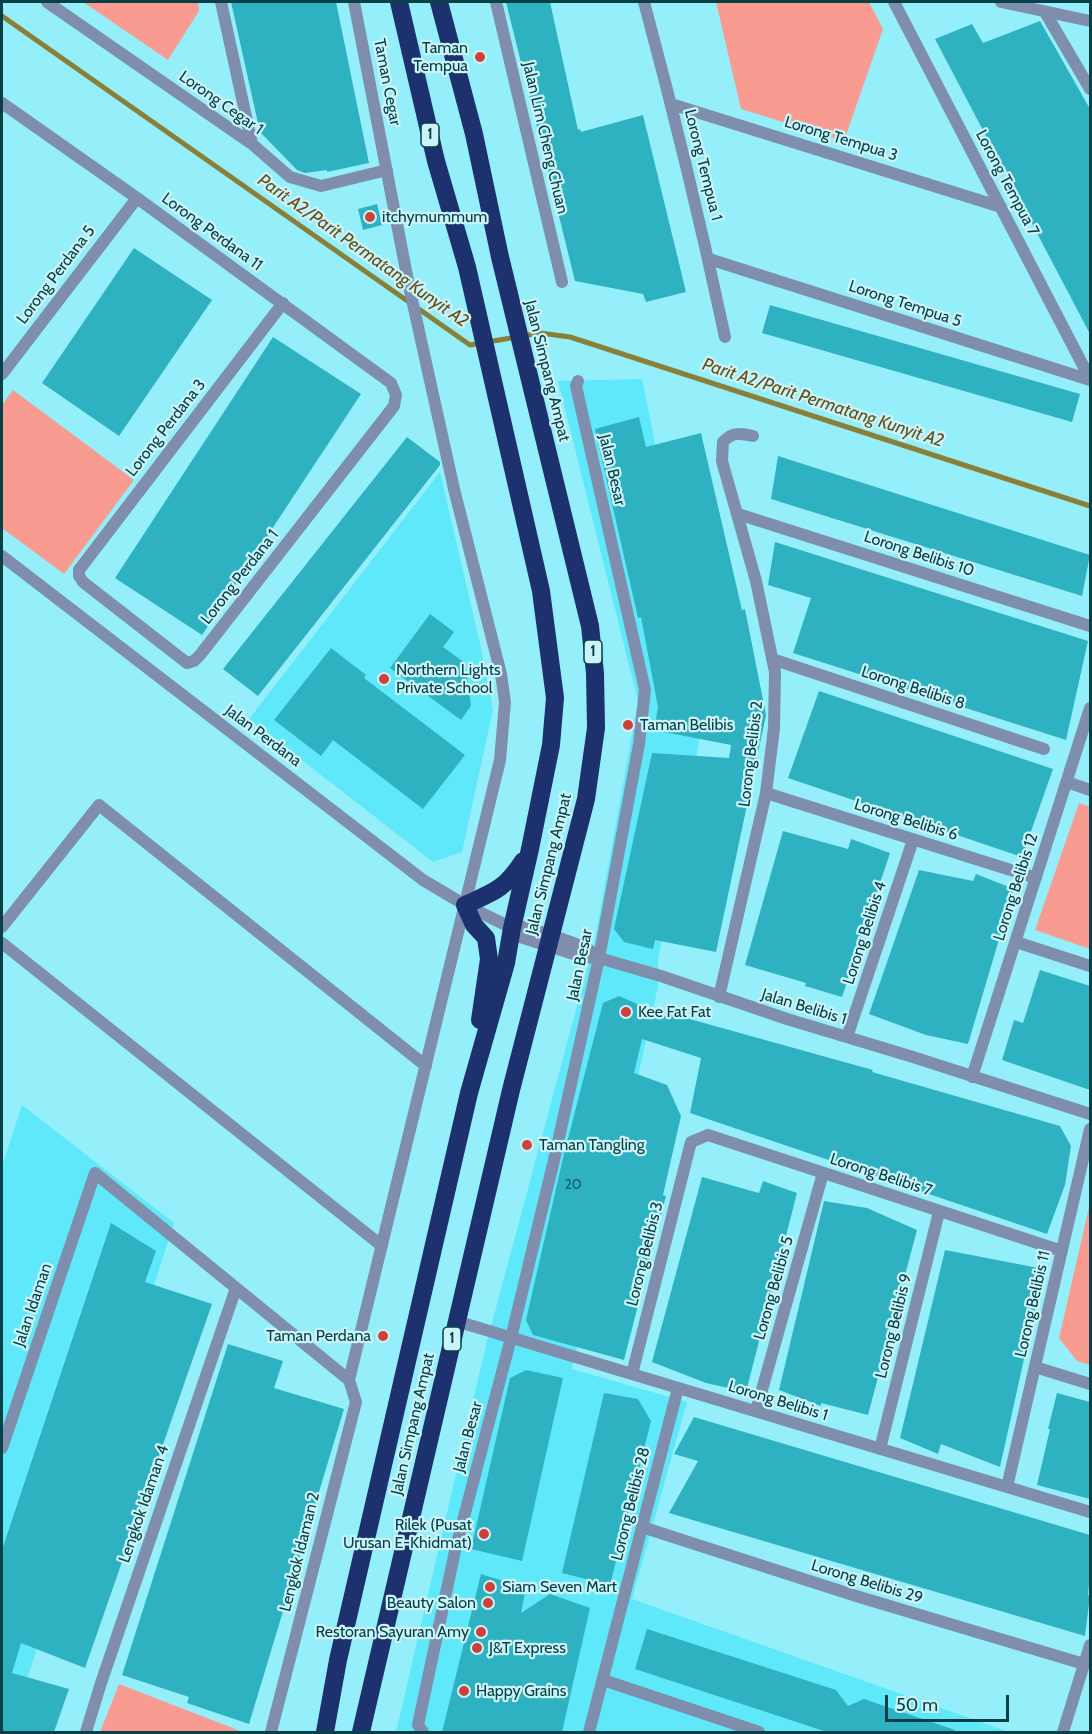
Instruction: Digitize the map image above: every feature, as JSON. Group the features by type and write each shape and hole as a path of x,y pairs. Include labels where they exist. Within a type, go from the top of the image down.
{"highway":[{"name":"Jalan Simpang Ampat","path":"325,1732 338,1660 470,1093 506,963 551,745 555,698 541,591 494,381 467,267 436,161 399,2"},
{"name":"Jalan Simpang Ampat","path":"361,1732 511,1090 586,799 596,728 595,673 590,626 527,372 474,134 439,2"},
{"path":"470,1093 489,959 486,938 474,925 465,905 498,890 511,880 530,849"}],"street":[{"name":"Lorong Cegar 1","path":"47,2 252,144 290,177 321,186 387,170"},
{"path":"221,2 252,144"},
{"name":"Taman Cegar","path":"349,1380 500,760 505,702 501,674 454,489 409,286 354,2"},
{"name":"Jalan Lim Cheng Chuan","path":"496,2 562,282"},
{"name":"Lorong Tempua 1","path":"644,2 709,259 725,337"},
{"name":"Lorong Tempua 7","path":"894,2 1090,379"},
{"path":"1001,2 1090,21"},
{"path":"1045,12 1090,89"},
{"name":"Lorong Perdana 11","path":"2,103 283,303 391,383 396,394"},
{"name":"Lorong Tempua 3","path":"671,104 1001,207"},
{"name":"Lorong Perdana 5","path":"2,374 137,198"},
{"name":"Lorong Tempua 5","path":"709,259 1090,379"},
{"name":"Lorong Perdana 3","path":"79,576 83,563 283,303"},
{"name":"Jalan Besar","path":"423,1732 418,1725 455,1551 511,1338 599,958 634,769 645,690 576,386 578,381"},
{"name":"Lorong Perdana 1","path":"79,576 83,582 187,663 194,661 394,406 396,394"},
{"name":"Lorong Belibis 2","path":"719,997 766,793 774,728 775,672 756,581 722,461 723,442 729,435 741,433 753,436"},
{"name":"Lorong Belibis 10","path":"738,514 1090,626"},
{"name":"Jalan Perdana","path":"2,556 423,880 465,905 512,928"},
{"name":"Lorong Belibis 8","path":"772,658 1044,749"},
{"name":"Lorong Belibis 12","path":"972,1077 1090,708"},
{"path":"1067,782 1090,790"},
{"name":"Lorong Belibis 6","path":"766,793 1036,878"},
{"path":"2,927 99,806 426,1066"},
{"name":"Lorong Belibis 4","path":"847,1037 913,840"},
{"name":"Jalan Belibis 1","path":"512,928 525,927 550,941 587,948 599,958 1090,1114"},
{"path":"1016,942 1090,966"},
{"path":"2,943 382,1246"},
{"name":"Lorong Belibis 11","path":"1007,1487 1090,1129"},
{"name":"Lorong Belibis 7","path":"691,1142 708,1135 1062,1251"},
{"name":"Lorong Belibis 3","path":"632,1374 691,1142"},
{"name":"Jalan Idaman","path":"2,1448 95,1173 236,1288"},
{"name":"Lorong Belibis 5","path":"756,1412 823,1173"},
{"name":"Lorong Belibis 9","path":"880,1449 939,1212"},
{"path":"236,1288 349,1380"},
{"name":"Lengkok Idaman 4","path":"86,1732 236,1288"},
{"name":"Lorong Belibis 1","path":"456,1321 1090,1512"},
{"path":"1035,1367 1090,1384"},
{"name":"Lengkok Idaman 2","path":"272,1732 356,1402 349,1380"},
{"name":"Lorong Belibis 28","path":"589,1732 678,1388"},
{"name":"Lorong Belibis 29","path":"642,1527 856,1596 1084,1664"},
{"path":"1063,1732 1090,1645"},
{"path":"603,1680 759,1732"}],"shaded area":[{"path":"83,2 198,2 199,11 168,60"},
{"path":"716,2 869,2 883,29 844,141 741,109"},
{"path":"642,379 707,700 658,960 658,987 572,1369 687,1402 632,1599 1009,1732 396,1732 486,1345 595,939 638,701 558,381"},
{"path":"13,390 134,480 64,574 2,528 2,405"},
{"name":"Northern Lights Private School","path":"440,472 493,710 462,852 433,862 249,719"},
{"path":"1079,803 1090,807 1090,949 1035,930"},
{"path":"22,1105 174,1223 10,1732 2,1732 2,1166"},
{"path":"1090,1203 1090,1365 1077,1361 1059,1338"},
{"path":"119,1684 243,1732 100,1732"}],"building":[{"path":"231,2 336,2 369,163 327,172 327,170 305,173 297,170 260,132"},
{"path":"506,2 550,2 578,130 580,129 581,132 643,115 686,292 646,302 643,294 575,281"},
{"path":"1040,21 1090,109 1090,334 935,39 972,24 983,43"},
{"name":"itchymummum","path":"377,204 382,225 363,230 358,209"},
{"path":"134,248 212,300 119,436 42,383"},
{"path":"770,305 1080,394 1072,422 762,333"},
{"path":"273,337 361,394 202,635 115,578"},
{"path":"639,417 646,447 701,433 742,610 745,609 766,715 716,952 655,940 653,949 624,942 614,929 652,753 729,758 731,745 654,730 658,707 641,617 638,618 595,429"},
{"path":"407,437 440,462 440,465 258,696 223,669"},
{"path":"778,456 1090,555 1082,596 771,499"},
{"path":"775,542 1088,641 1066,740 793,653 811,598 768,585"},
{"path":"430,614 454,632 443,647 465,663 471,706 461,720 390,668"},
{"path":"331,648 366,675 364,678 465,755 423,809 333,740 321,756 274,720"},
{"path":"819,691 1053,769 1022,857 788,778"},
{"path":"783,831 848,849 851,839 890,853 842,997 805,986 806,983 745,965"},
{"path":"919,870 973,881 976,874 1014,889 968,1044 926,1035 869,1014"},
{"path":"1040,970 1090,986 1090,1090 1002,1060 1014,1020 1023,1023"},
{"path":"619,996 667,1017 668,1013 873,1070 872,1072 1060,1126 1071,1146 1065,1185 1047,1234 690,1113 701,1058 642,1039 634,1073 667,1085 681,1116 663,1195 666,1196 624,1360 533,1335 526,1320 563,1158 603,1003"},
{"path":"702,1177 759,1193 763,1181 797,1193 746,1392 706,1383 652,1362"},
{"path":"824,1201 867,1208 917,1230 868,1415 821,1403 821,1406 779,1390"},
{"path":"111,1223 156,1251 145,1282 212,1304 85,1668 21,1643 12,1673 69,1689 54,1732 2,1732 2,1550"},
{"path":"945,1250 1044,1269 1000,1467 941,1444 938,1454 900,1438"},
{"path":"228,1344 283,1361 274,1388 344,1409 249,1724 187,1703 189,1697 122,1675"},
{"path":"526,1370 563,1378 522,1561 471,1549 510,1378"},
{"path":"604,1393 638,1399 651,1421 610,1585 562,1573"},
{"path":"1057,1393 1090,1402 1090,1499 1037,1485"},
{"path":"694,1417 1090,1535 1088,1595 1090,1596 1085,1636 669,1513 698,1461 674,1454"},
{"path":"481,1574 526,1588 521,1613 550,1594 590,1608 562,1732 442,1732"},
{"path":"647,1629 836,1690 848,1706 864,1699 955,1730 954,1732 827,1732 635,1669"}],"waterway":[{"name":"Parit A2/Parit Permatang Kunyit A2","path":"2,16 470,345 540,333 570,337 1090,506"}],"place":[{"name":"Taman Tempua","path":"480,57"},
{"name":"itchymummum","path":"370,217"},
{"name":"Northern Lights Private School","path":"384,679"},
{"name":"Taman Belibis","path":"628,725"},
{"name":"Kee Fat Fat","path":"626,1012"},
{"name":"Taman Tangling","path":"527,1145"},
{"name":"Taman Perdana","path":"383,1336"},
{"name":"Rilek (Pusat Urusan E-Khidmat)","path":"484,1534"},
{"name":"Siam Seven Mart","path":"490,1587"},
{"name":"Beauty Salon","path":"488,1603"},
{"name":"Restoran Sayuran Amy","path":"481,1632"},
{"name":"J&T Express","path":"477,1648"},
{"name":"Happy Grains","path":"464,1691"}]}
